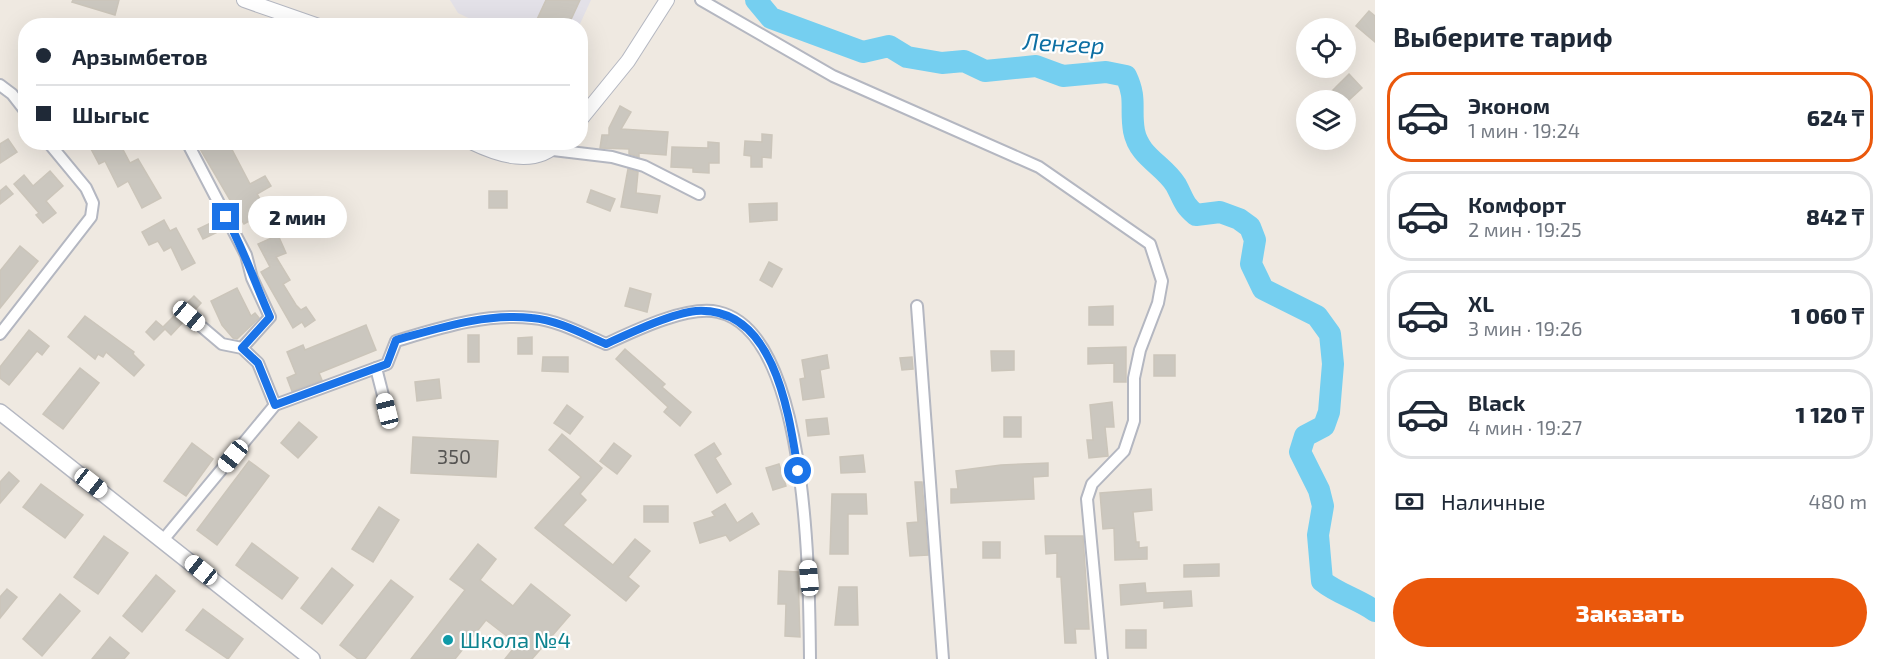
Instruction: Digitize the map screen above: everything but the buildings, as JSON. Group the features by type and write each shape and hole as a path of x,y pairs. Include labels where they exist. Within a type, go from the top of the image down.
{"main road":[{"path":"0,412 312,659"}],"street":[{"path":"244,0 296,18"},
{"path":"588,110 628,61 667,0"},
{"path":"701,0 833,75 1039,167 1150,244 1162,281 1158,303 1140,350 1134,378 1134,421 1124,452 1092,484 1087,499 1102,659"},
{"path":"0,85 18,102"},
{"path":"0,334 92,218 93,203 86,188 55,150"},
{"path":"191,150 246,255 252,278 270,317 242,348"},
{"path":"487,150 523,159 546,150"},
{"path":"576,150 644,166 699,194"},
{"path":"917,306 944,659"},
{"path":"163,540 275,405 387,364 396,340 456,323 490,318 533,318 606,344 694,311 718,312 742,322 765,352 786,400 802,495 809,578 810,659"},
{"path":"189,316 222,344 242,348 258,363 275,405"},
{"path":"376,368 387,411"}],"shaded area":[{"path":"450,0 591,0 583,18 468,18 458,13"}],"waterway":[{"name":"Ленгер","path":"756,0 771,18 863,52 889,46 907,57 942,63 964,61 985,71 1036,66 1063,76 1106,72 1126,76 1133,104 1134,131 1141,148 1171,178 1184,202 1196,215 1220,212 1239,219 1250,227 1255,240 1251,264 1263,289 1317,316 1330,334 1333,364 1329,412 1324,426 1305,436 1300,452 1319,490 1323,506 1318,535 1322,581 1375,611"}],"place":[{"name":"Школа №4","path":"448,640"}],"route":[{"path":"226,217 246,255 252,278 270,317 242,348 258,363 275,405 387,364 396,340 456,323 490,318 533,318 576,331 606,344 694,311 718,312 742,322 765,352 786,400 798,471"}]}
